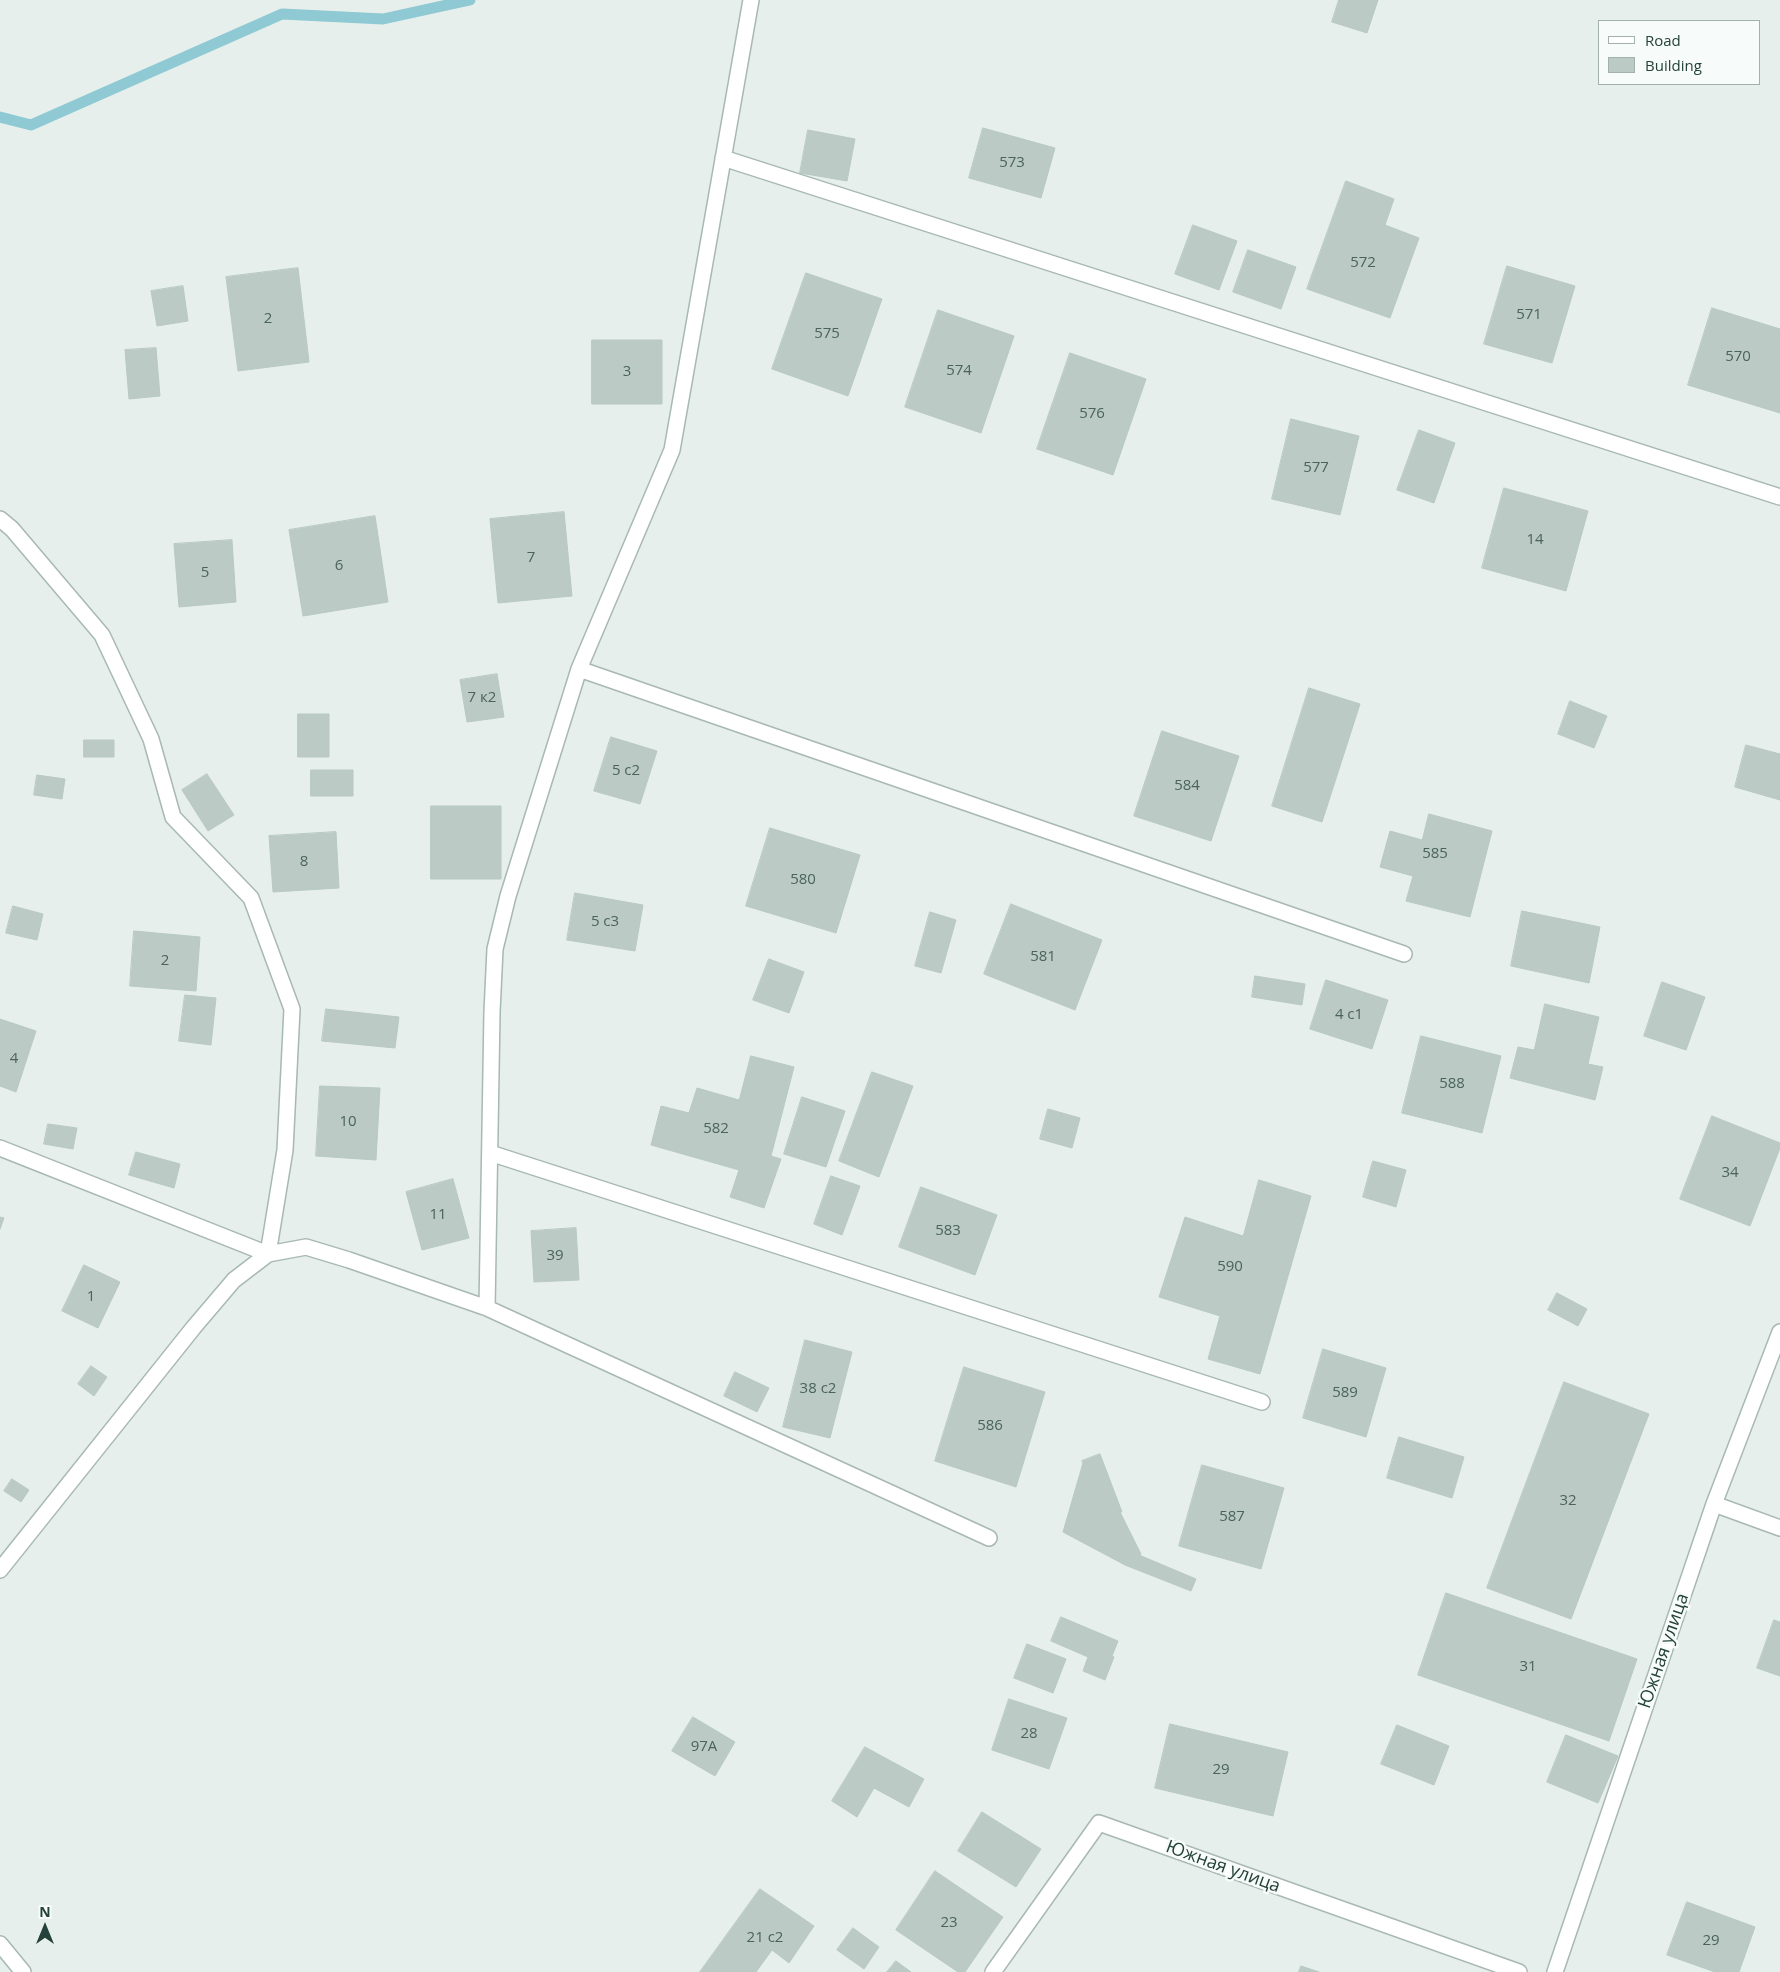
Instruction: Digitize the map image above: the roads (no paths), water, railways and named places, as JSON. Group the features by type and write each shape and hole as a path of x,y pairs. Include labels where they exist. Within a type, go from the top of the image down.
{"street":[{"path":"488,1308 495,949 508,896 578,669 672,450 750,0"},
{"path":"722,158 1780,497"},
{"path":"0,519 12,529 102,635 151,739 173,817 251,898 292,1009 285,1150 268,1254"},
{"path":"578,669 1404,954"},
{"path":"0,1148 268,1254"},
{"path":"490,1153 1262,1402"},
{"path":"0,1570 234,1280 268,1254 306,1247 488,1308 989,1538"},
{"name":"Южная улица","path":"1555,1972 1714,1504 1780,1332"},
{"path":"1714,1504 1780,1528"},
{"name":"Южная улица","path":"993,1972 1099,1823 1520,1972"},
{"path":"0,1944 23,1972"}],"waterway":[{"path":"0,117 31,125 282,14 383,19 470,0"}]}
